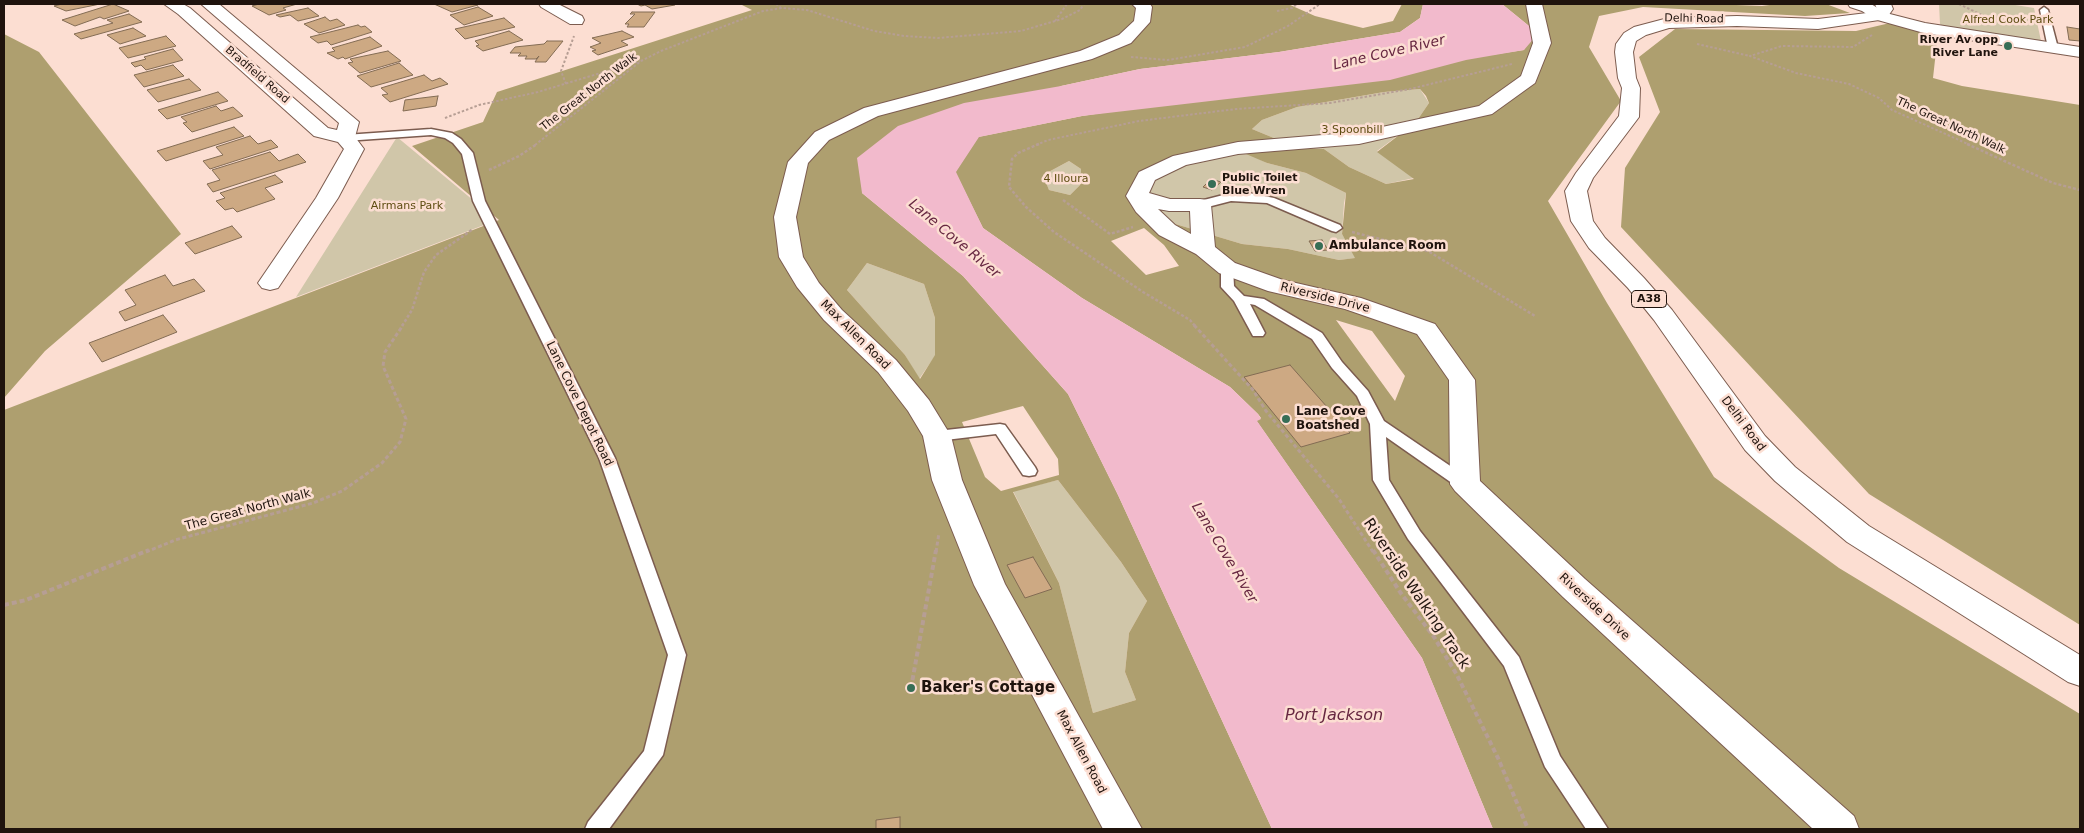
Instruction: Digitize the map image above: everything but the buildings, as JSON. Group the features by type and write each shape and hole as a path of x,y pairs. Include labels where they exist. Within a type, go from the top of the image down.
{"street":[{"name":"Bradfield Road","path":"172,4 184,11 321,132 345,138 354,149 327,198 270,283"},
{"name":"Bradfield Road","path":"209,4 349,122 345,138"},
{"path":"547,4 576,20"},
{"name":"Max Allen Road","path":"1122,829 990,585 947,480 936,436 919,406 887,366 832,315 809,288 791,257 785,217 798,162 822,136 871,112 1086,55 1125,40 1142,22 1144,7 1140,4"},
{"path":"1204,249 1200,205 1169,205 1137,196 1146,176 1180,160 1238,148 1359,138 1485,110 1529,79 1542,43 1534,4"},
{"path":"1856,4 1923,21 2080,52"},
{"name":"Delhi Road","path":"1882,10 1841,22 1818,24 1737,21 1668,23 1640,31 1625,44 1624,52 1630,88 1629,117 1591,164 1576,191 1582,221 1597,244 1636,283 1663,315 1755,443 1785,474 1858,534 2080,672"},
{"name":"Riverside Drive","path":"1137,196 1144,208 1166,230 1204,249 1228,268 1276,286 1352,303 1426,329 1462,380 1465,484 1574,588 1840,829"}],"lane":[{"path":"2044,10 2052,48"},
{"name":"Lane Cove Depot Road","path":"345,138 431,132 448,136 457,141 466,153 479,201 487,218 607,458 677,655 653,755 596,829"},
{"path":"1200,205 1231,197 1270,200 1336,228"},
{"path":"1228,268 1228,287 1240,299 1258,333"},
{"path":"1240,299 1259,302 1317,336 1337,365 1363,394 1378,424 1381,480 1414,535 1512,662 1552,761 1598,829"},
{"path":"1378,424 1465,484"},
{"path":"936,436 1000,429 1029,471"}],"path":[{"path":"776,4 782,8"},
{"path":"1054,21 1067,4"},
{"name":"The Great North Walk","path":"479,201 477,183 482,173 519,156 550,135 641,61 661,51 764,11 782,8 807,10 874,31 904,36 938,38 1021,31 1054,21 1080,10 1084,4"},
{"path":"1277,10 1292,8 1297,4"},
{"path":"1086,55 1168,60 1245,47 1288,26 1320,4"},
{"path":"566,84 561,71 575,34 576,20"},
{"path":"1750,56 1782,46 1853,47 1873,34"},
{"name":"The Great North Walk","path":"1697,44 1750,56 1796,73 1849,84 1879,98 1892,110 2053,184 2080,190"},
{"path":"440,120 478,105 566,84 641,61"},
{"path":"1487,71 1514,64"},
{"path":"1063,200 1110,234 1156,220"},
{"name":"The Great North Walk","path":"4,606 26,600 175,540 313,503 342,491 382,463 400,442 406,419 383,366 385,352 412,310 424,272 436,255 487,218"},
{"path":"1336,228 1428,250 1535,316"},
{"name":"Riverside Walking Track","path":"1241,377 1253,390 1266,411 1339,499 1400,592 1434,637 1452,667 1498,758 1528,829"},
{"path":"911,688 940,526"}],"green space":[{"name":"Alfred Cook Park","path":"1939,4 2009,4 2034,8 2041,41 1943,26 1940,24"},
{"name":"3 Spoonbill","path":"1420,89 1429,103 1416,122 1377,151 1414,178 1386,184 1349,167 1324,149 1298,148 1252,129 1262,120 1297,107 1384,92"},
{"name":"Airmans Park","path":"397,137 497,220 296,297"},
{"path":"1238,148 1267,163 1306,173 1346,193 1342,234 1356,258 1339,260 1288,249 1242,244 1172,223 1135,184 1180,160"},
{"name":"4 Illoura","path":"1069,161 1081,169 1080,185 1070,195 1049,190 1043,175"},
{"path":"867,263 924,284 935,318 935,356 919,379 905,355 847,290"},
{"path":"1058,480 1121,562 1147,601 1129,633 1125,672 1136,700 1093,713 1059,583 1013,491"}],"shaded area":[{"path":"740,4 1288,4 1315,16 1363,28 1393,21 1402,4 1423,4 1420,18 1400,32 1279,52 1140,69 1061,86 862,193 963,276 1068,394 1118,495 1272,829 4,829 4,410 499,220 412,146 483,122 497,92 752,10","holes":["867,263 924,284 935,318 935,355 920,379 905,355 847,290","1023,406 1058,459 1059,475 1001,491 985,477 962,422","1058,480 1121,562 1147,601 1129,633 1125,672 1136,700 1093,713 1059,583 1013,492"]},
{"path":"1502,4 1710,4 1762,6 1777,4 1826,4 1850,13 1805,16 1643,7 1599,16 1589,47 1621,101 1548,201 1607,303 1714,477 1839,568 2080,714 2080,829 1493,829 1422,658 1256,420 1261,418 1258,414 1230,387 1082,298 983,228 955,172 978,137 1082,116 1524,50 1529,26","holes":["1420,89 1429,103 1416,122 1377,152 1414,179 1386,184 1349,167 1324,149 1298,148 1252,129 1262,120 1297,107 1384,92","1245,151 1246,154 1267,163 1306,173 1346,193 1342,234 1355,258 1339,260 1288,249 1242,244 1172,223 1135,185 1180,160","1069,161 1081,169 1080,185 1070,195 1049,190 1043,175","1144,228 1164,245 1179,266 1146,275 1111,241","1336,320 1372,331 1405,376 1395,401"]},
{"path":"1890,23 1938,33 1933,78 1962,86 2080,105 2080,625 1869,494 1621,227 1625,168 1660,112 1639,57 1675,29 1856,31"},
{"path":"4,34 39,52 181,234 45,351 4,398"}],"water":[{"name":"Port Jackson","path":"1423,4 1502,4 1529,26 1535,37 1524,50 1466,60 1390,80 1082,116 979,137 956,172 983,228 1082,298 1230,387 1258,414 1261,419 1257,421 1422,658 1493,829 1272,829 1118,495 1068,394 963,276 862,193 857,158 898,126 964,103 1061,86 1140,69 1279,52 1400,32 1420,18"}],"place":[{"name":"River Av opp River Lane","path":"2008,46"},
{"name":"Public Toilet Blue Wren","path":"1212,184"},
{"name":"Ambulance Room","path":"1319,246"},
{"name":"Lane Cove Boatshed","path":"1286,419"},
{"name":"Baker's Cottage","path":"911,688"}],"water label":[{"name":"Lane Cove River","path":"1389,53"},
{"name":"Lane Cove River","path":"954,239"},
{"name":"Lane Cove River","path":"1224,553"}]}
